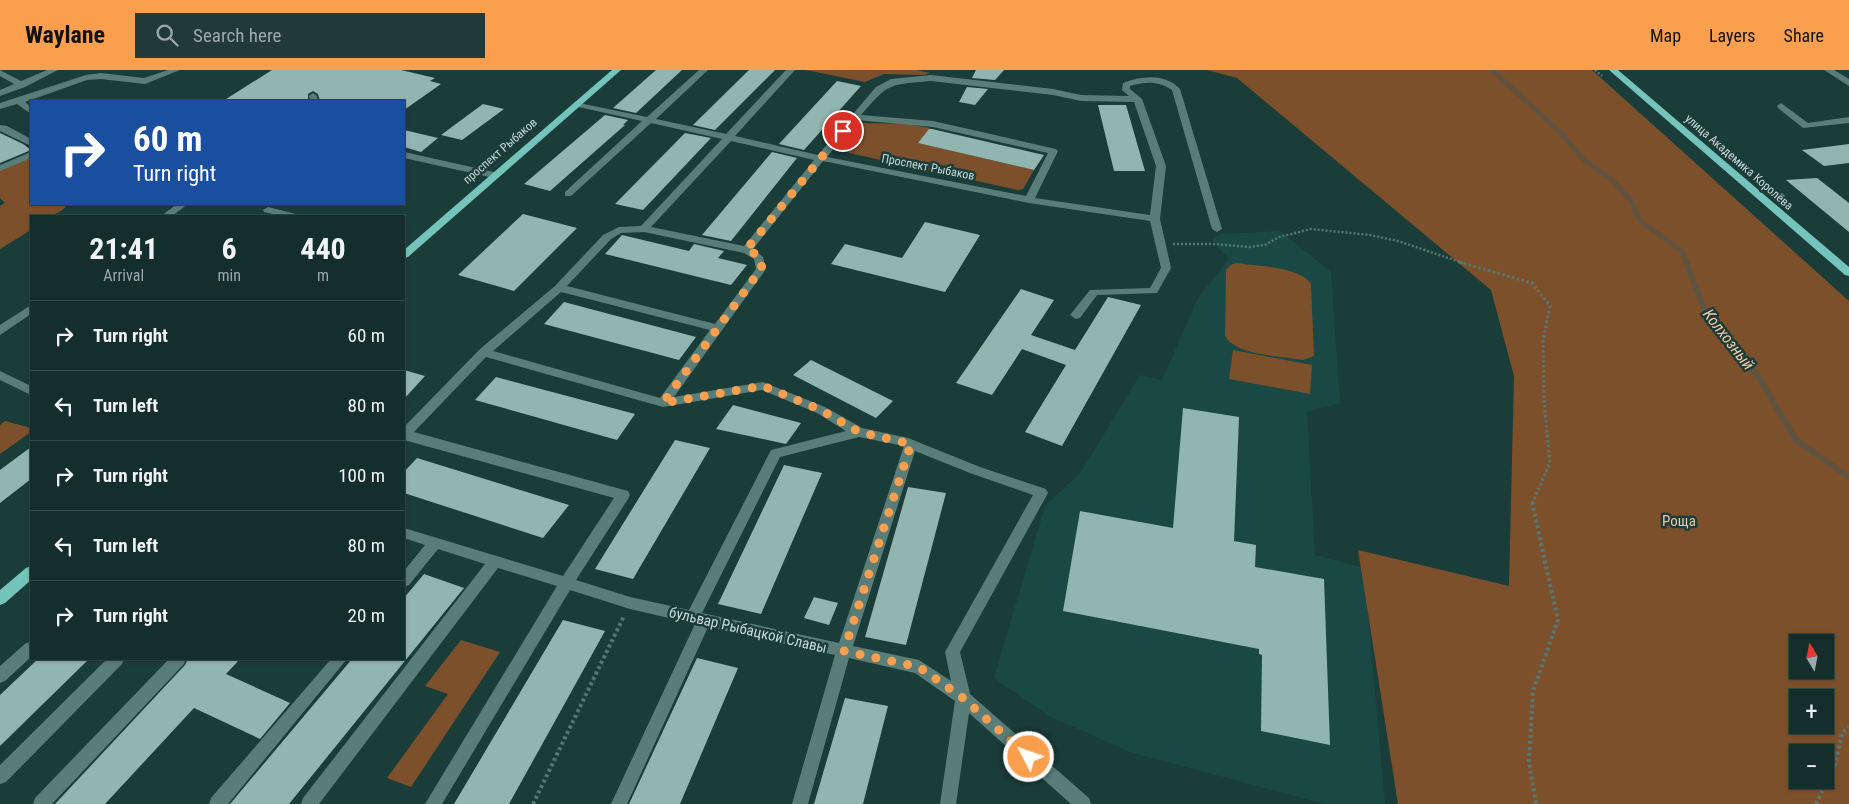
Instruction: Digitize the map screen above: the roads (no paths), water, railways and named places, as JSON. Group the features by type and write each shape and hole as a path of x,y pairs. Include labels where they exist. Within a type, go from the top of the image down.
{"main road":[{"name":"проспект Рыбаков","path":"406,251 617,70"},
{"name":"улица Академика Королёва","path":"1613,70 1849,273"},
{"path":"0,599 30,573"}],"street":[{"path":"0,93 54,70"},
{"path":"0,106 86,78 101,76 141,81 153,79 176,70"},
{"path":"568,194 704,70"},
{"path":"644,229 791,70"},
{"path":"1828,70 1849,83"},
{"path":"0,73 22,85"},
{"path":"746,250 854,118 890,82 931,78 1053,92 1081,98 1138,99"},
{"path":"1076,315 1094,292 1153,291 1166,268 1155,219 1161,166 1138,99 1126,90 1126,85 1151,80 1165,82 1176,89 1217,228"},
{"path":"19,101 30,110"},
{"name":"Проспект Рыбаков","path":"577,104 729,136 820,158 1029,200 1155,219"},
{"path":"1781,106 1806,126 1849,120"},
{"path":"854,118 933,124 1053,151 1029,200"},
{"path":"0,128 4,128 30,143"},
{"path":"0,168 30,155"},
{"path":"405,155 494,175"},
{"path":"167,215 182,205"},
{"path":"268,210 288,215"},
{"path":"405,434 484,352 559,288 607,237 619,230 644,229 746,250 760,259 762,264 761,269 663,403"},
{"path":"559,288 718,328"},
{"path":"0,331 30,310"},
{"path":"484,352 663,403 763,386 821,410 859,432 911,444 1041,493 952,652 963,698 948,804"},
{"path":"0,375 30,390"},
{"path":"619,804 698,619 775,453 859,432"},
{"path":"405,435 623,495 566,584 433,804"},
{"path":"800,804 844,651 911,444"},
{"name":"бульвар Рыбацкой Славы","path":"405,533 630,603 919,667 963,698 1083,804"},
{"path":"405,580 435,543"},
{"path":"309,804 494,562"},
{"path":"0,676 30,649"},
{"path":"0,776 116,660"},
{"path":"41,804 178,660"},
{"path":"217,804 339,660"}],"waterway":[{"name":"Колхозный","path":"1492,70 1560,132 1584,160 1611,179 1630,199 1640,221 1682,251 1687,263"},
{"name":"Колхозный","path":"1686,262 1706,314 1758,376 1796,440 1849,477"}],"park label":[{"name":"Роща","path":"1679,521"}]}
